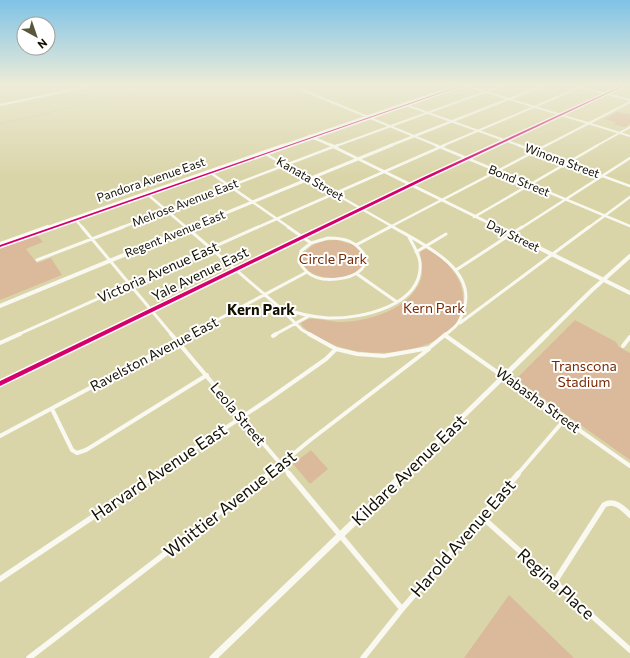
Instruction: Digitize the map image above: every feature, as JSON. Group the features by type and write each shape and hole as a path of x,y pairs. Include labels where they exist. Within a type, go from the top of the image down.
{"street":[{"name":"Bond Street","path":"359,115 630,226"},
{"name":"Pandora Avenue East","path":"0,244 371,115"},
{"name":"Melrose Avenue East","path":"37,260 421,115"},
{"name":"Winona Street","path":"435,115 630,186"},
{"name":"Regent Avenue East","path":"0,306 358,158 468,115"},
{"name":"Victoria Avenue East","path":"0,343 334,193 516,115"},
{"path":"560,115 630,136"},
{"name":"Yale Avenue East","path":"0,384 410,185 560,115"},
{"path":"356,245 606,115"},
{"path":"474,217 630,127"},
{"name":"Day Street","path":"309,136 358,158 474,217 630,293"},
{"name":"Kanata Street","path":"262,152 438,253 456,270 462,279 465,289 466,302 459,324 446,336"},
{"path":"456,270 564,199 630,158"},
{"path":"208,171 311,243"},
{"path":"146,193 278,306 295,324 310,335 336,349 357,354 384,356 429,348"},
{"path":"459,324 551,254 630,197"},
{"name":"Leola Street","path":"74,218 402,609"},
{"path":"416,252 446,234"},
{"path":"278,306 309,316 332,318 357,317 383,309 397,302 408,293 417,281 420,264 408,236"},
{"path":"334,238 346,240 356,245 363,251 366,258 363,267 356,274 333,280 319,277 307,272 300,264 299,256 304,248 311,243 322,239 334,238"},
{"name":"Kildare Avenue East","path":"213,658 341,537 603,280 630,256"},
{"name":"Ravelston Avenue East","path":"0,436 307,272"},
{"path":"356,274 397,302"},
{"path":"273,336 309,316"},
{"name":"Wabasha Street","path":"446,336 505,376 630,466"},
{"name":"Whittier Avenue East","path":"29,658 251,489 446,336"},
{"path":"622,346 630,337"},
{"name":"Harvard Avenue East","path":"0,579 326,359 336,349"},
{"path":"52,409 72,450 77,453 86,450 206,375"},
{"name":"Harold Avenue East","path":"363,658 402,609 565,419"},
{"path":"554,582 604,504 611,502 630,515"},
{"name":"Regina Place","path":"482,517 630,650"}],"green space":[{"path":"612,115 630,115 630,124 624,127 613,124 616,122 604,119"},
{"path":"37,235 43,242 26,249 37,263 51,258 62,275 0,300 0,248"},
{"name":"Circle Park","path":"337,240 354,245 363,254 363,263 358,271 337,278 314,274 305,268 301,258 308,249 320,242"},
{"name":"Kern Park","path":"426,249 437,255 446,263 460,283 463,304 458,321 446,334 429,344 409,350 368,353 331,344 318,338 302,326 301,323 308,319 337,322 360,320 383,314 404,302 419,284 422,274 420,254 421,251"},
{"name":"Transcona Stadium","path":"575,320 616,342 619,347 630,353 630,460 516,379"},
{"path":"311,450 328,469 310,484 293,464"},
{"path":"509,595 574,658 464,658"}],"railway":[{"path":"0,124 40,115"}],"cycle path":[{"path":"0,246 378,115"},
{"path":"0,384 425,178 561,115"}],"district":[{"name":"Kern Park","path":"261,310"}]}
